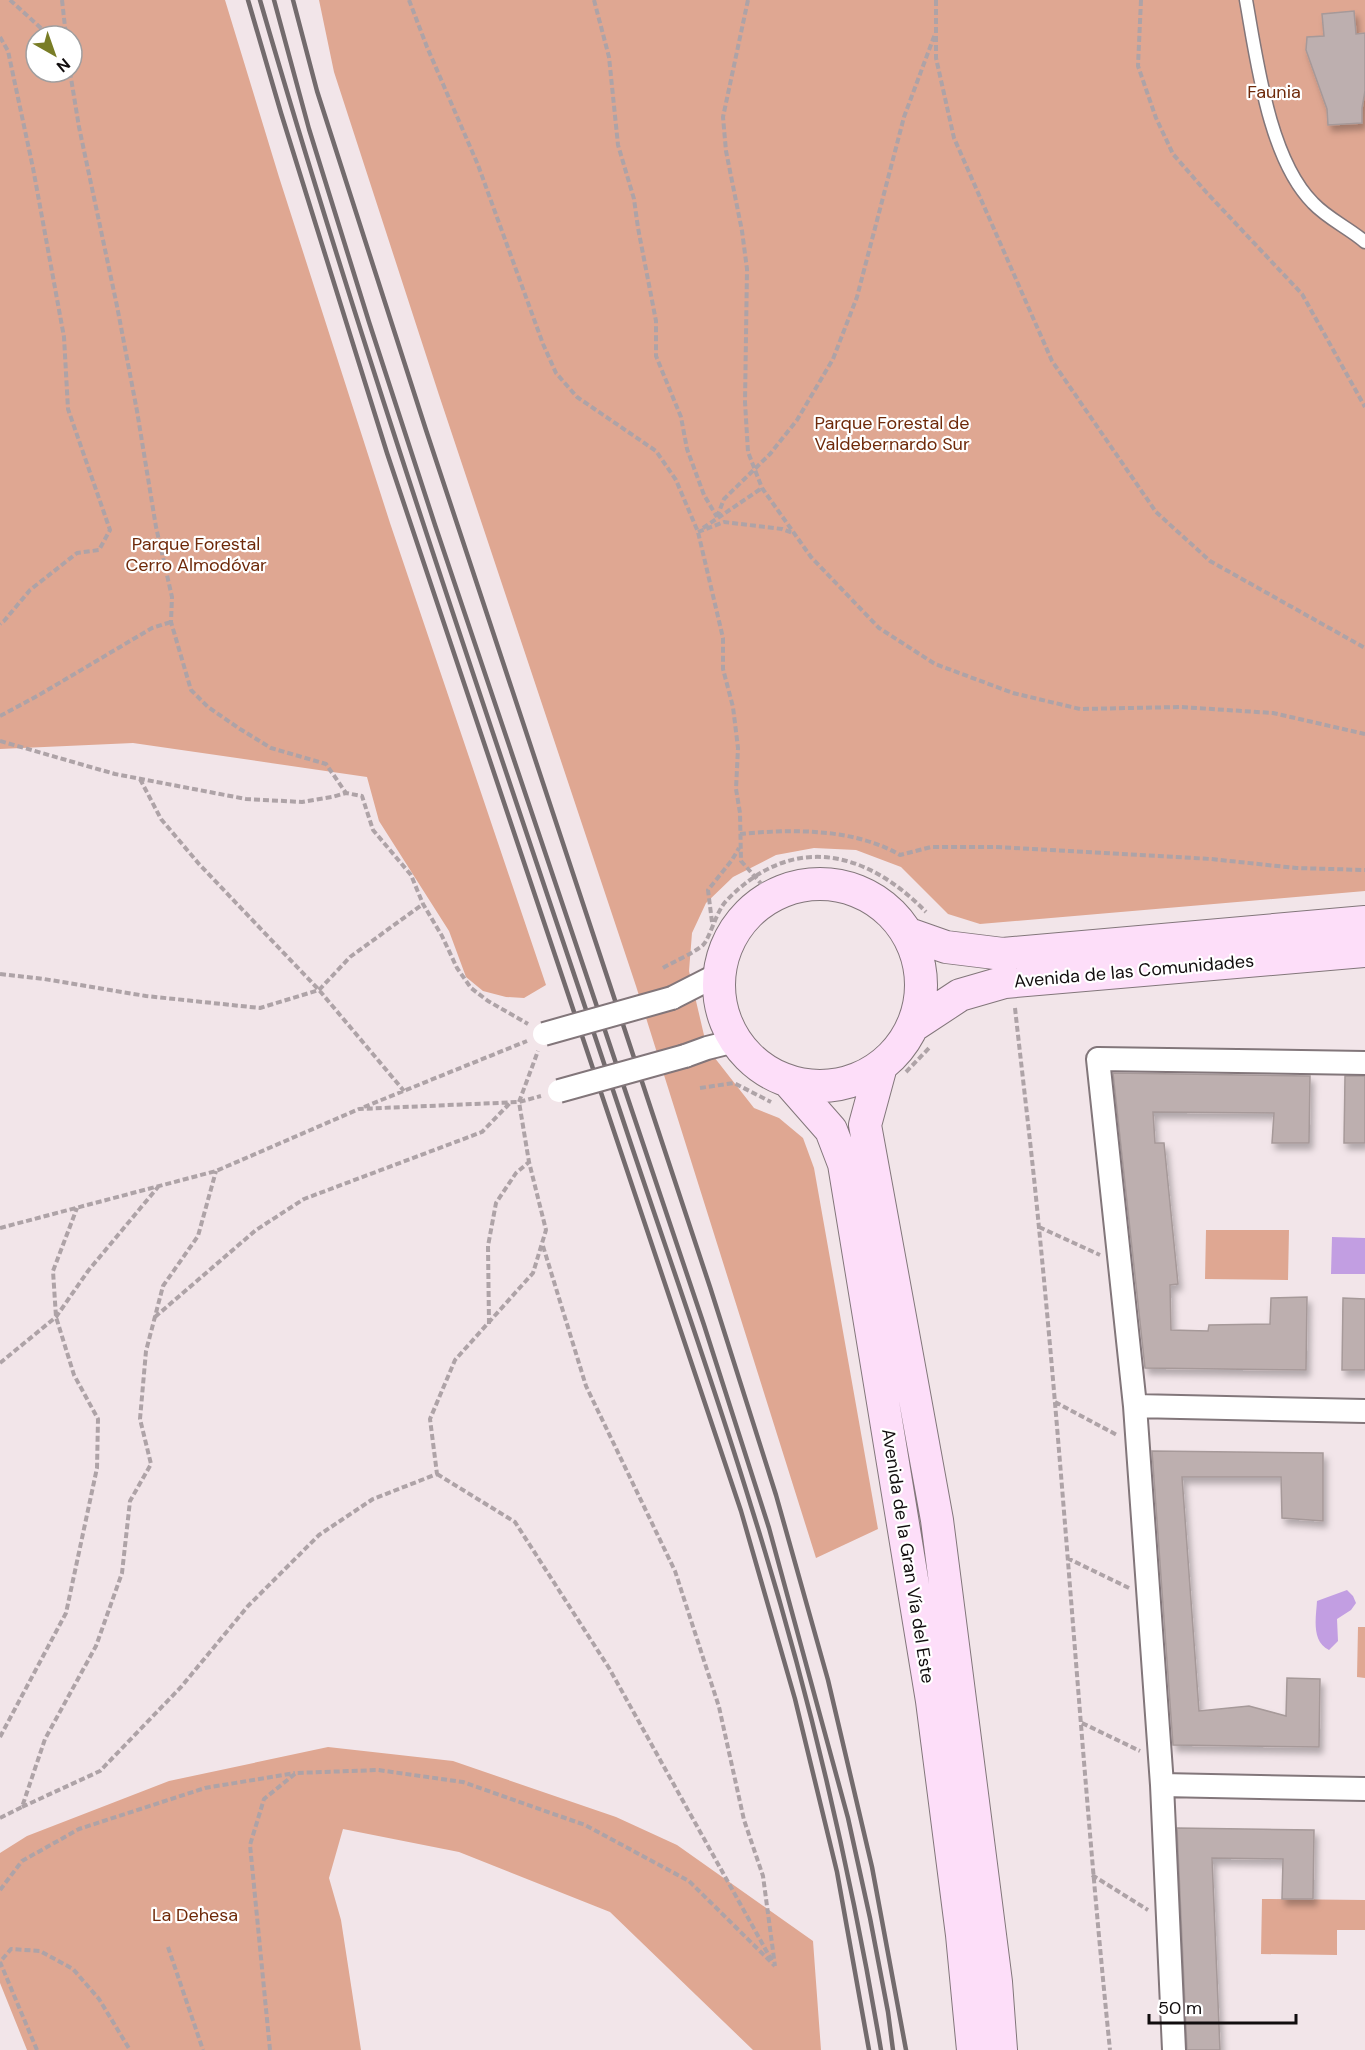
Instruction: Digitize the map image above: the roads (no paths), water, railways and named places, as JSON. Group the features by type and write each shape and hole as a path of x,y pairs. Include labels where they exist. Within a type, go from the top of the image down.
{"street":[{"path":"829,883 848,887 867,894 883,904 897,918 920,925 918,956 922,980 921,1003 925,1033 900,1048 890,1072 842,1084 811,1086 783,1094 770,1073 754,1062 735,1041 722,1009 719,974 723,955 736,929 755,907 762,886 790,888 829,883"},
{"name":"Avenida de las Comunidades","path":"920,925 946,947 1003,954 1365,922"},
{"name":"Avenida de las Comunidades","path":"925,1033 960,995 1005,982 1365,951"},
{"path":"544,1034 672,998 719,974"},
{"path":"559,1091 735,1041"},
{"path":"1174,2050 1161,1761 1149,1598 1134,1406 1098,1059 1365,1064"},
{"name":"Avenida de la Gran Vía del Este","path":"890,1072 865,1125 937,1520 996,1982 1001,2050"},
{"name":"Avenida de la Gran Vía del Este","path":"783,1094 831,1130 845,1171 932,1701 962,1935 973,2050"},
{"path":"1134,1406 1365,1411"},
{"path":"1162,1785 1365,1789"}],"lane":[{"path":"1246,0 1272,127 1290,172 1313,204 1365,242"}],"railway":[{"path":"248,0 387,453 741,1511 795,1699 837,1872 869,2050"},
{"path":"260,0 390,421 736,1457 809,1708 841,1844 881,2050"},
{"path":"274,0 309,129 369,322 704,1325 769,1528 848,1818 870,1918 893,2050"},
{"path":"293,0 317,91 426,430 710,1287 776,1495 828,1680 872,1867 906,2050"}],"park label":[{"name":"Faunia","path":"1274,92"},
{"name":"Parque Forestal de Valdebernardo Sur","path":"892,433"},
{"name":"Parque Forestal Cerro Almodóvar","path":"196,554"},
{"name":"La Dehesa","path":"195,1915"}]}
